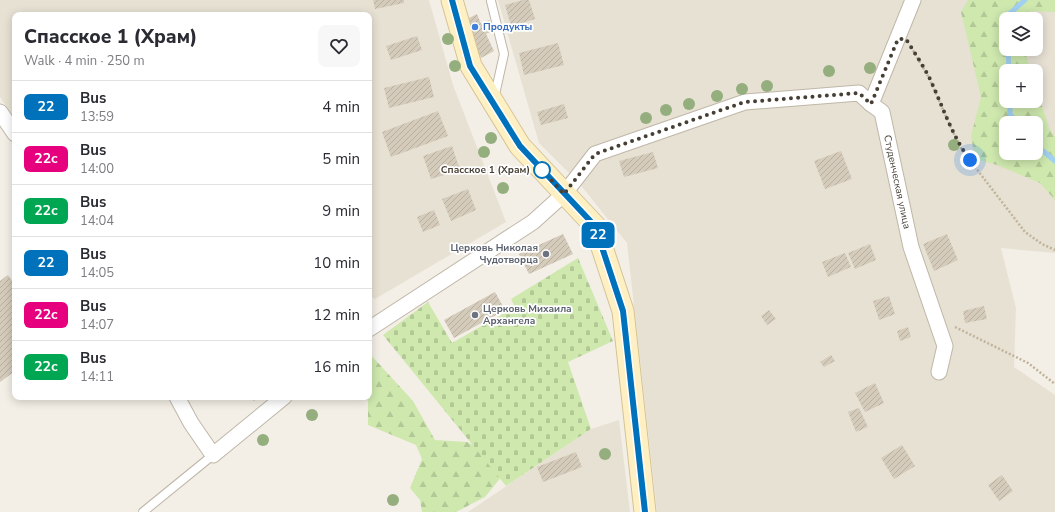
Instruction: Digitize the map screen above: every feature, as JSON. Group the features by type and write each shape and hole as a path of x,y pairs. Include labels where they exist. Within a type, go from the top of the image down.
{"street":[{"path":"452,0 470,66 520,146 595,226 623,311 645,512"},
{"path":"871,104 913,0"},
{"name":"Студенческая улица","path":"372,327 533,222 564,194 595,154 745,102 859,93 882,112 911,247 945,346 939,372"},
{"path":"0,112 12,130"},
{"path":"179,400 191,423 212,455 280,400"}],"lane":[{"path":"491,1 504,54 493,103"},
{"path":"143,512 212,455"}],"path":[{"path":"898,39 906,39 929,78 962,150 992,191 1025,232 1042,244 1055,250"},
{"path":"935,318 1028,363 1055,384"}],"shaded area":[{"path":"0,0 429,0 453,85 506,222 375,299 372,297 372,12 12,12 12,115 0,97"},
{"path":"498,0 1055,0 1055,253 1001,248 1016,308 1014,367 1055,395 1055,512 657,512 627,243 579,183 539,143"},
{"path":"619,420 630,512 468,512 591,429"}],"green space":[{"path":"968,0 1055,0 1055,12 999,12 999,56 1026,56 1029,64 999,64 999,108 1043,108 1049,128 1055,137 1055,200 1040,183 997,165 975,159 971,136 981,97 961,12"},
{"path":"578,258 613,341 568,362 591,429 506,486 383,335 428,302 452,343 515,307 511,299"},
{"path":"372,356 413,401 435,440 467,442 506,461 502,476 485,497 456,512 422,512 420,500 410,488 422,459 416,445 368,425 367,400 372,400"}],"building":[{"path":"373,0 404,0 404,3 375,9"},
{"path":"523,0 529,0 535,19 511,26 505,5"},
{"path":"477,14 481,24 489,20 494,30 486,34 494,51 481,58 463,21"},
{"path":"417,36 422,50 391,60 386,46"},
{"path":"558,43 564,65 524,75 519,53"},
{"path":"429,77 434,97 389,108 384,88"},
{"path":"564,104 568,118 541,125 537,112"},
{"path":"438,111 448,136 391,157 382,132"},
{"path":"452,146 460,170 431,179 423,156"},
{"path":"841,151 852,179 825,189 814,161"},
{"path":"653,152 658,168 624,177 619,161"},
{"path":"468,189 476,210 451,221 442,199"},
{"path":"434,210 440,225 423,232 417,217"},
{"name":"Церковь Николая Чудотворца","path":"563,234 573,254 529,274 519,254"},
{"path":"947,234 958,260 934,271 923,244"},
{"path":"870,244 876,260 855,269 848,253"},
{"path":"845,253 851,267 828,277 822,262"},
{"path":"8,275 12,281 12,373 0,382 0,281"},
{"name":"Церковь Михаила Архангела","path":"495,292 505,310 454,338 444,320"},
{"path":"889,296 895,314 879,320 873,301"},
{"path":"984,306 987,319 965,323 963,311"},
{"path":"769,310 776,319 767,325 761,316"},
{"path":"908,327 911,337 900,341 897,331"},
{"path":"831,355 835,361 824,367 820,362"},
{"path":"875,383 884,403 865,412 855,393"},
{"path":"859,408 868,427 856,432 848,412"},
{"path":"902,445 915,466 894,479 881,458"},
{"path":"576,452 582,467 543,482 537,467"},
{"path":"1002,475 1013,491 999,501 988,485"}],"waterway":[{"path":"1011,12 1025,0"},
{"path":"1008,56 1009,64"},
{"path":"1010,108 1012,116"},
{"path":"1043,151 1055,161"}],"bus line":[{"name":"22","path":"452,0 470,66 520,146 595,226 623,311 645,512"}],"place":[{"name":"Продукты","path":"475,27"},
{"name":"Спасское 1 (Храм)","path":"542,170"},
{"name":"Церковь Николая Чудотворца","path":"546,254"},
{"name":"Церковь Михаила Архангела","path":"475,315"}],"route":[{"path":"542,170 564,194 595,154 745,102 859,93 871,104 898,39 906,39 929,78 962,150 970,160"}]}
